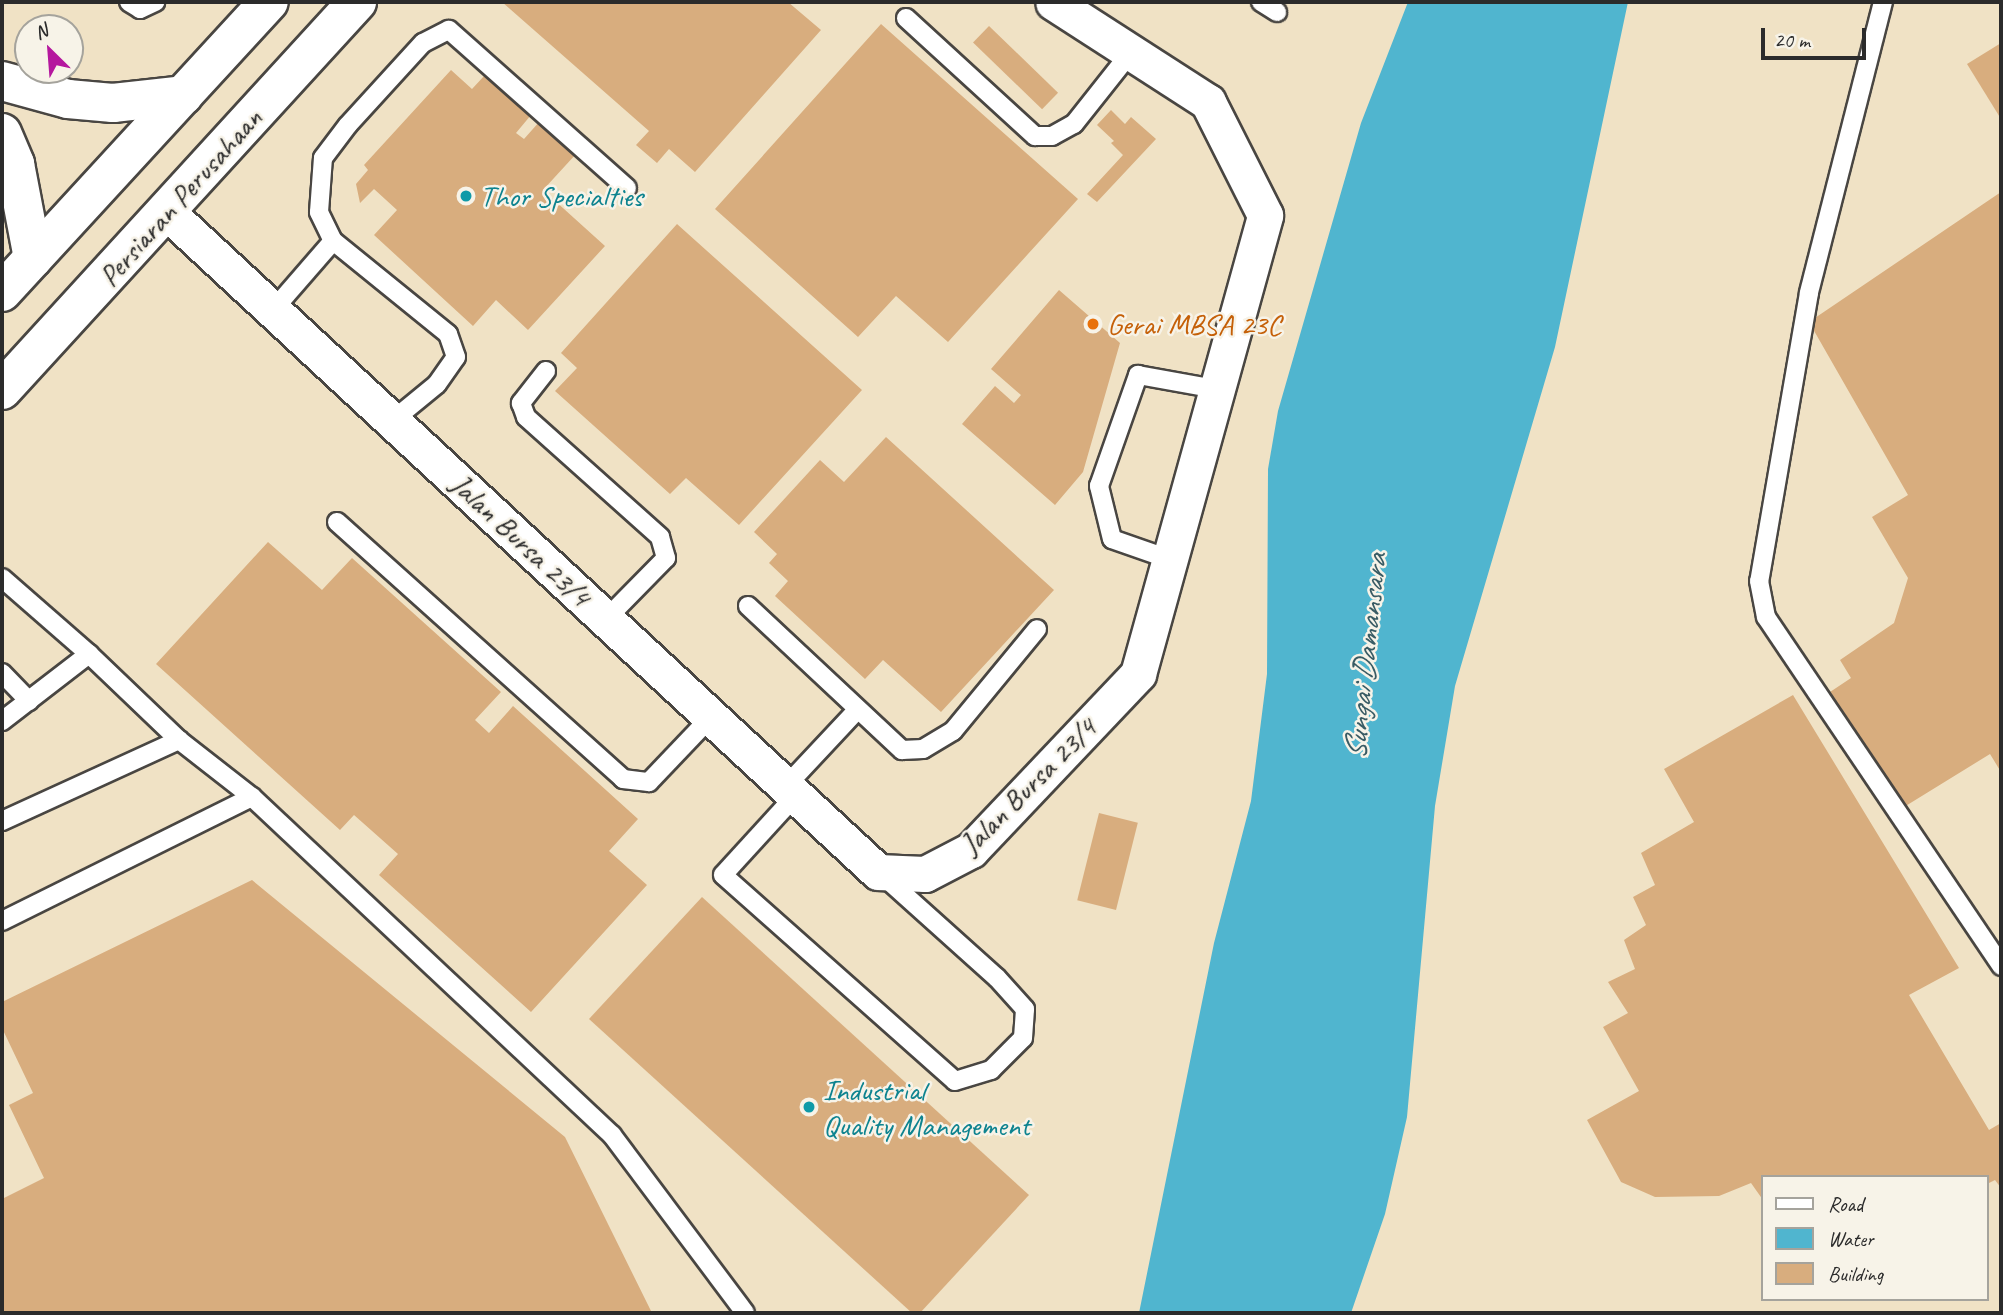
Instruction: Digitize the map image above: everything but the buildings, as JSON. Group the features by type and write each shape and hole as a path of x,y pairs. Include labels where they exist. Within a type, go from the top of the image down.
{"main road":[{"path":"2,292 269,2"},
{"name":"Persiaran Perusahaan","path":"2,390 357,2"},
{"path":"2,81 68,99 113,103 184,95"},
{"path":"2,133 15,164 33,258"}],"street":[{"name":"Jalan Bursa 23/4","path":"167,212 878,872 925,874 971,850 1138,674 1265,215 1208,102 1053,2"}],"lane":[{"path":"129,2 140,9 155,2"},
{"path":"1261,2 1277,12"},
{"path":"1883,2 1810,293 1759,582 1766,617 2001,966"},
{"path":"906,18 1034,136 1052,136 1074,124 1131,52"},
{"path":"392,421 437,384 456,358 449,334 333,241 319,212 323,158 348,125 423,43 449,30 627,188"},
{"path":"273,310 333,241"},
{"path":"546,371 521,403 526,417 660,537 666,558 606,619"},
{"path":"1169,559 1111,540 1099,486 1138,375 1216,389"},
{"path":"337,522 623,779 649,782 711,717"},
{"path":"2,578 89,654 179,740 252,797 612,1135 746,1313"},
{"path":"748,606 902,750 923,749 953,731 1037,629"},
{"path":"2,721 89,654"},
{"path":"2,673 29,701"},
{"path":"858,709 723,875 955,1081 991,1070 1023,1038 1025,1009 997,978 878,872"},
{"path":"2,821 179,740"},
{"path":"2,921 252,797"}],"water":[{"name":"Sungai Damansara","path":"1408,2 1628,2 1555,347 1455,686 1435,806 1407,1117 1385,1214 1351,1313 1139,1313 1214,943 1251,801 1267,674 1268,469 1278,411 1361,123"}],"place":[{"name":"Thor Specialties","path":"466,196"},
{"name":"Gerai MBSA 23C","path":"1093,324"},
{"name":"Industrial Quality Management","path":"809,1107"}]}
